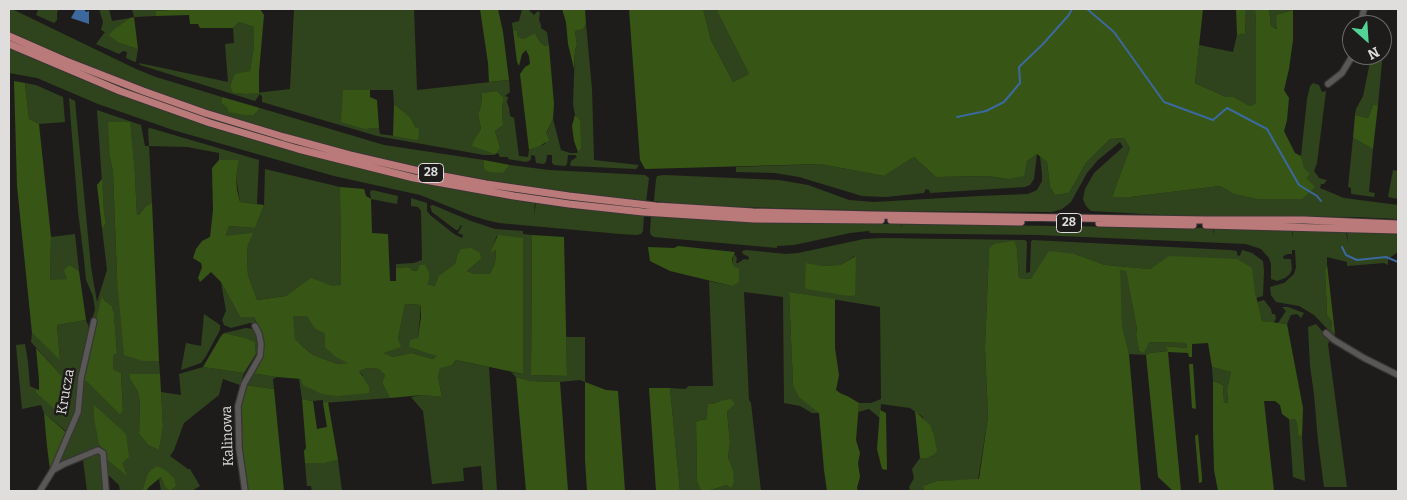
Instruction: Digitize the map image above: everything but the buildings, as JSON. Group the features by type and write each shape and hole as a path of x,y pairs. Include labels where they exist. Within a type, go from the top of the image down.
{"main road":[{"name":"28","path":"9,36 143,91 277,136 415,170 486,184 569,196 662,206 753,212 1304,220 1398,224"},
{"name":"28","path":"9,44 72,72 152,103 298,149 414,178 560,203 667,214 754,219 1398,230"}],"street":[{"path":"1328,84 1348,65"},
{"name":"Krucza","path":"40,491 53,470 78,412 81,378 94,321"},
{"name":"Kalinowa","path":"245,491 239,448 238,406 244,384 260,356 261,344 259,334 254,326"},
{"path":"1326,333 1357,354 1398,375"},
{"path":"53,470 98,450 103,453 106,491"}],"green space":[{"path":"9,9 136,69 222,97 221,103 254,115 260,108 384,145 484,160 484,169 503,173 510,165 549,170 645,175 649,178 646,202 529,187 448,173 362,155 220,114 116,78 9,32"},
{"path":"36,9 59,9 57,20 54,23 36,15 38,11"},
{"path":"99,9 109,9 112,21 130,18 117,27 119,43 138,49 135,62 126,58 127,52 123,51 119,54 96,44 105,32 101,30 103,22"},
{"path":"132,9 181,9 156,11 156,16 134,17"},
{"path":"181,9 260,9 264,15 259,93 233,93 230,87 235,74 250,71 254,46 254,27 239,22 233,28 200,28 198,24 190,24 189,15 156,16 156,11"},
{"path":"294,9 414,9 417,90 509,80 510,92 505,96 508,97 507,102 510,116 514,118 519,156 528,157 529,150 545,144 546,134 553,119 561,150 577,153 579,150 580,120 575,115 573,104 575,51 577,44 575,31 583,29 586,24 592,89 594,160 639,165 636,169 572,166 570,165 571,161 577,157 575,155 568,155 565,166 554,165 552,163 552,155 547,155 544,164 536,163 535,156 531,155 531,159 526,162 508,159 508,157 500,157 498,153 484,155 377,136 262,102 260,94 255,101 140,65 139,63 228,82 225,44 234,43 233,28 239,22 254,27 254,46 250,71 232,83 230,87 233,93 247,94 290,89","holes":["343,90 393,90 394,104 410,117 416,128 418,139 380,134 379,128 371,128","497,91 504,98 502,106 503,125 495,131 500,147 475,138 481,129 478,114 482,93"]},
{"path":"480,9 498,9 509,80 489,82"},
{"path":"522,9 528,9 534,15 538,11 540,13 541,28 547,32 549,46 545,46 540,42 535,33 523,39 518,38 517,31 513,30 512,23 519,21"},
{"path":"562,9 585,9 586,24 583,29 575,31 577,44 574,69 568,44 566,22"},
{"path":"629,9 703,9 711,40 733,82 749,74 718,13 718,9 1203,9 1195,83 1226,97 1234,97 1250,106 1256,103 1255,9 1269,9 1271,26 1277,29 1276,15 1293,10 1293,40 1284,90 1289,98 1284,131 1295,153 1301,156 1304,168 1310,174 1306,178 1315,187 1302,199 1258,199 1232,193 1220,186 1130,197 1112,197 1130,148 1124,138 1110,139 1086,163 1069,193 1055,195 1050,187 1047,162 1037,154 1027,161 1024,176 1008,179 988,176 936,177 914,157 884,176 820,164 645,169 640,160"},
{"path":"703,9 718,9 718,13 749,74 733,82 711,40"},
{"path":"1236,9 1246,9 1245,34 1237,35"},
{"path":"1246,9 1255,9 1256,23 1256,103 1250,106 1234,97 1226,97 1195,83 1199,45 1233,52 1237,35 1245,34"},
{"path":"1269,9 1293,10 1276,15 1278,29 1271,26"},
{"path":"134,17 138,49 119,43 109,35 117,27"},
{"path":"513,30 517,31 518,37 523,39 535,33 540,42 545,46 549,46 554,104 553,119 546,133 549,140 529,150 520,74 530,64 529,56 526,50 522,54 519,66"},
{"path":"9,48 83,80 169,112 294,152 388,175 535,203 534,216 536,203 644,215 643,231 637,235 499,223 470,215 420,195 334,176 173,130 98,104 37,78 9,73"},
{"path":"1369,65 1382,65 1378,105 1373,105 1368,118 1355,115 1363,96"},
{"path":"14,81 25,83 29,119 39,124 51,237 50,280 67,279 64,270 70,265 79,271 86,320 57,325 60,360 32,333 17,186"},
{"path":"25,83 36,85 63,97 65,122 39,124 29,119"},
{"path":"1313,83 1319,85 1322,92 1326,91 1317,163 1314,171 1319,178 1327,180 1324,184 1321,184 1320,188 1344,198 1398,205 1398,219 1178,216 1091,211 1083,199 1085,189 1094,173 1123,147 1120,142 1098,160 1087,173 1071,202 1062,209 1052,212 884,211 702,206 654,201 657,176 664,175 779,180 808,185 849,200 874,202 1028,194 1037,190 1042,181 1040,156 1047,162 1050,187 1055,195 1069,193 1086,163 1110,139 1124,138 1130,148 1112,197 1130,197 1220,186 1232,193 1306,178 1301,156 1307,99 1310,86"},
{"path":"343,90 370,90 370,97 377,100 379,128 365,129 341,122"},
{"path":"497,91 504,98 502,106 503,125 495,131 500,147 495,154 472,146 481,129 478,114 482,93"},
{"path":"222,97 260,108 254,115 229,112 227,107 221,103"},
{"path":"69,98 75,101 91,267 97,302 107,270 102,228 106,224 97,110 141,125 145,146 149,146 152,203 146,206 137,216 135,177 110,157 113,172 117,278 143,361 159,361 160,374 129,374 138,392 140,402 139,434 148,445 159,450 163,427 161,392 181,395 179,374 203,367 244,373 240,385 223,379 219,395 184,423 170,456 190,469 200,486 192,491 161,491 159,479 161,477 165,487 165,470 143,491 120,491 119,485 106,473 107,460 126,475 99,444 102,448 62,463 56,458 68,433 44,413 41,405 22,409 16,345 25,344 30,386 36,389 36,393 65,417 66,394 61,388 62,376 31,342 32,333 60,359 57,325 86,320 89,328 95,310 93,296 86,280 78,211","holes":["103,297 112,306 114,314 117,353 113,356 113,369 121,373 123,411 120,415 86,381 94,328"]},
{"path":"394,104 410,117 416,128 419,128 418,140 393,136"},
{"path":"1373,105 1378,105 1373,149 1353,138 1355,115 1368,118"},
{"path":"575,115 580,120 581,148 578,152 572,126"},
{"path":"108,122 130,122 137,215 152,203 159,361 143,361 124,355 117,278 113,172"},
{"path":"150,128 259,160 257,204 240,202 236,177 239,160 219,160 219,153 187,147 149,146 148,129"},
{"path":"1353,138 1373,149 1369,192 1375,193 1374,197 1352,194 1351,188 1348,187"},
{"path":"1037,154 1034,179 1030,185 1025,187 930,193 926,189 924,193 886,197 862,196 799,177 775,173 736,172 736,167 820,164 884,176 914,157 936,177 988,176 1008,179"},
{"path":"219,160 239,160 236,177 240,202 264,205 255,228 229,226 225,236 253,233 248,244 248,275 257,300 286,296 311,278 332,286 341,285 340,187 364,189 366,196 371,199 372,233 388,234 390,281 396,281 396,268 408,267 414,271 418,270 420,265 425,265 429,273 427,284 435,286 439,276 455,264 461,249 471,248 480,253 481,259 467,271 475,274 490,274 495,263 496,250 490,253 498,235 523,238 523,374 456,360 452,365 440,368 438,377 442,397 422,395 390,398 382,383 385,375 379,369 367,368 359,371 369,387 369,393 337,396 322,394 303,385 301,379 250,373 263,345 261,331 254,317 240,317 221,282 211,272 200,282 198,278 202,267 201,263 193,258 196,249 202,241 210,237 213,210 212,168","holes":["405,304 421,305 418,338 410,340 409,347 437,356 433,359 411,353 393,357 383,353 401,347 398,339","293,316 307,316 315,329 325,334 325,347 336,357 348,363 337,364 313,355 302,346 295,339"]},
{"path":"484,160 510,165 503,173 489,172 484,169"},
{"path":"265,169 340,187 341,285 332,287 311,279 286,296 257,300 248,275 248,244 224,236 229,226 255,228 264,205"},
{"path":"1393,170 1398,171 1398,199 1388,197"},
{"path":"102,179 106,224 102,228 97,185"},
{"path":"372,190 398,196 397,204 371,199 370,192"},
{"path":"411,198 427,203 427,211 430,215 462,238 463,235 458,233 461,225 456,230 432,212 430,206 433,205 495,229 523,231 523,234 532,235 531,375 567,376 566,337 585,337 585,382 580,380 560,382 530,381 516,377 511,372 522,374 497,235 491,252 496,250 495,263 490,274 475,274 467,271 481,259 457,256 455,264 436,286 427,284 418,270 414,271 408,267 396,268 396,264 414,263 422,260 421,211 418,207 411,206"},
{"path":"651,216 749,222 901,224 902,227 902,224 1213,228 1214,235 1214,228 1292,230 1292,238 1293,230 1346,232 1348,244 1347,232 1398,233 1398,252 1388,259 1388,265 1384,263 1347,266 1347,262 1327,257 1325,270 1327,315 1332,322 1331,329 1335,334 1334,336 1314,315 1299,306 1276,302 1271,295 1270,287 1284,283 1294,274 1296,267 1295,250 1292,250 1292,254 1283,256 1284,259 1291,259 1292,269 1290,274 1277,281 1271,279 1269,258 1261,249 1246,244 1037,235 870,233 869,231 850,233 794,245 777,246 777,248 654,237 650,232"},
{"path":"75,234 79,271 70,265 67,279 50,281 51,237"},
{"path":"532,235 564,237 567,376 531,375"},
{"path":"864,239 1025,240 1027,242 1026,273 1030,272 1032,240 1230,250 1237,251 1237,255 1240,256 1242,250 1252,253 1263,261 1263,296 1256,298 1255,292 1170,256 1150,269 1105,265 1075,254 1031,279 1019,278 1017,249 989,249 985,348 988,417 978,480 937,481 923,486 924,491 910,491 909,487 914,478 912,469 920,458 925,459 934,455 923,417 910,408 881,404 880,418 869,409 858,412 859,403 871,403 881,399 880,307 789,292 793,385 819,413 812,413 800,406 784,403 783,297 744,292 749,400 751,403 761,491 707,491 727,485 733,470 728,457 730,442 727,411 720,401 713,404 707,419 696,422 697,481 701,491 680,491 670,388 685,389 689,386 713,386 709,281 732,286 735,267 732,263 734,254 737,258 736,263 744,259 748,260 749,257 743,254 742,251 798,253","holes":["855,256 855,295 821,266 840,265"]},
{"path":"1014,241 1017,249 1019,278 1031,279 1049,251 1075,254 1105,265 1150,269 1169,256 1237,259 1252,268 1255,292 1262,321 1287,324 1303,408 1302,437 1298,434 1295,419 1289,419 1282,414 1280,405 1275,401 1264,401 1274,491 1218,491 1214,470 1213,381 1223,385 1224,403 1228,403 1227,389 1231,372 1212,367 1208,343 1192,344 1192,357 1189,357 1188,353 1168,352 1181,491 1173,491 1158,477 1146,355 1168,351 1166,346 1187,348 1186,343 1149,342 1144,353 1139,351 1137,329 1126,271 1120,270 1122,325 1129,354 1141,491 924,491 923,486 937,481 979,479 988,417 985,348 989,249 994,244"},
{"path":"678,246 735,252 732,263 739,269 739,282 732,286 670,271 650,261 648,247 674,248"},
{"path":"856,256 855,295 849,296 807,289 805,287 806,263 821,266 840,265"},
{"path":"1327,264 1335,334 1331,329 1332,322 1327,315 1325,270"},
{"path":"1119,270 1126,270 1137,329 1139,351 1144,352 1148,342 1186,343 1187,348 1167,346 1168,351 1146,355 1129,354 1122,325"},
{"path":"221,282 240,317 254,317 257,324 250,323 231,328 224,325 222,320 226,311"},
{"path":"789,292 835,299 835,348 839,375 836,390 859,403 856,440 860,453 858,491 827,491 819,413 799,397 793,385"},
{"path":"102,296 112,306 114,314 117,353 113,356 113,369 121,373 123,411 120,415 86,381 78,377 89,329 94,328"},
{"path":"1264,300 1271,309 1272,314 1275,314 1274,323 1262,321 1257,302"},
{"path":"405,304 421,305 418,338 409,347 438,356 433,359 411,353 393,357 382,353 398,339"},
{"path":"1282,307 1288,307 1304,313 1301,318 1297,314 1291,315 1287,324 1278,323 1286,311"},
{"path":"204,314 220,325 220,330 201,363 181,370 186,343 201,346"},
{"path":"292,315 308,316 315,329 325,334 350,363 337,364 313,355 302,346 295,339"},
{"path":"1316,324 1330,340 1328,344 1347,487 1324,487 1310,366 1308,327"},
{"path":"246,328 253,329 257,333 259,341 256,354 255,342 224,333"},
{"path":"224,333 255,342 256,354 244,373 203,367"},
{"path":"36,348 62,376 61,388 66,394 65,418 36,393 36,389 39,390 39,380"},
{"path":"456,360 489,367 497,491 483,491 481,466 463,468 464,481 432,484 423,411 411,397 422,395 442,397 438,377 440,367 452,365"},
{"path":"1189,364 1193,364 1196,409 1192,408"},
{"path":"1212,367 1231,372 1227,389 1228,404 1224,403 1223,385 1213,381"},
{"path":"367,368 379,369 385,375 382,383 390,398 323,403 323,400 302,399 299,379 363,376 359,371"},
{"path":"250,373 277,377 273,379 274,389 245,385"},
{"path":"129,374 160,374 163,427 159,450 148,445 139,434 140,402 138,392"},
{"path":"516,377 530,381 560,382 568,491 526,491"},
{"path":"585,382 606,390 618,391 625,491 587,491"},
{"path":"245,385 274,389 284,491 248,491 243,467 240,423 242,388"},
{"path":"649,388 670,388 680,491 656,491"},
{"path":"302,399 313,401 317,429 327,427 323,403 328,402 338,460 325,463 305,463 304,451 306,448"},
{"path":"731,399 735,404 727,411 730,442 728,457 733,470 734,482 731,488 727,485 701,491 697,481 696,422 707,419 708,404"},
{"path":"94,405 126,434 129,457 122,463 127,476 107,460 99,444 94,418"},
{"path":"880,410 886,413 887,470 882,469 877,449"},
{"path":"915,411 930,425 937,450 934,455 925,459 920,458"},
{"path":"44,413 68,434 50,470 47,446"},
{"path":"1289,419 1295,419 1298,433 1302,437 1305,481 1293,477"},
{"path":"1198,434 1202,477 1202,482 1199,483 1195,436"},
{"path":"99,454 101,457 104,489 87,491 83,460"},
{"path":"338,460 342,491 312,491 311,486 307,486 305,463 325,463"},
{"path":"157,466 174,478 176,486 170,490 165,487 161,477 146,491 143,491 148,474"}],"water":[{"path":"76,9 89,11 89,24 71,18"}],"waterway":[{"path":"957,117 986,111 1004,102 1020,83 1019,67 1043,44 1072,9"},
{"path":"1087,9 1114,32 1164,102 1213,120 1227,108 1267,129 1299,185 1317,196 1321,201"},
{"path":"1342,247 1346,255 1357,260 1386,257 1398,262"}]}
